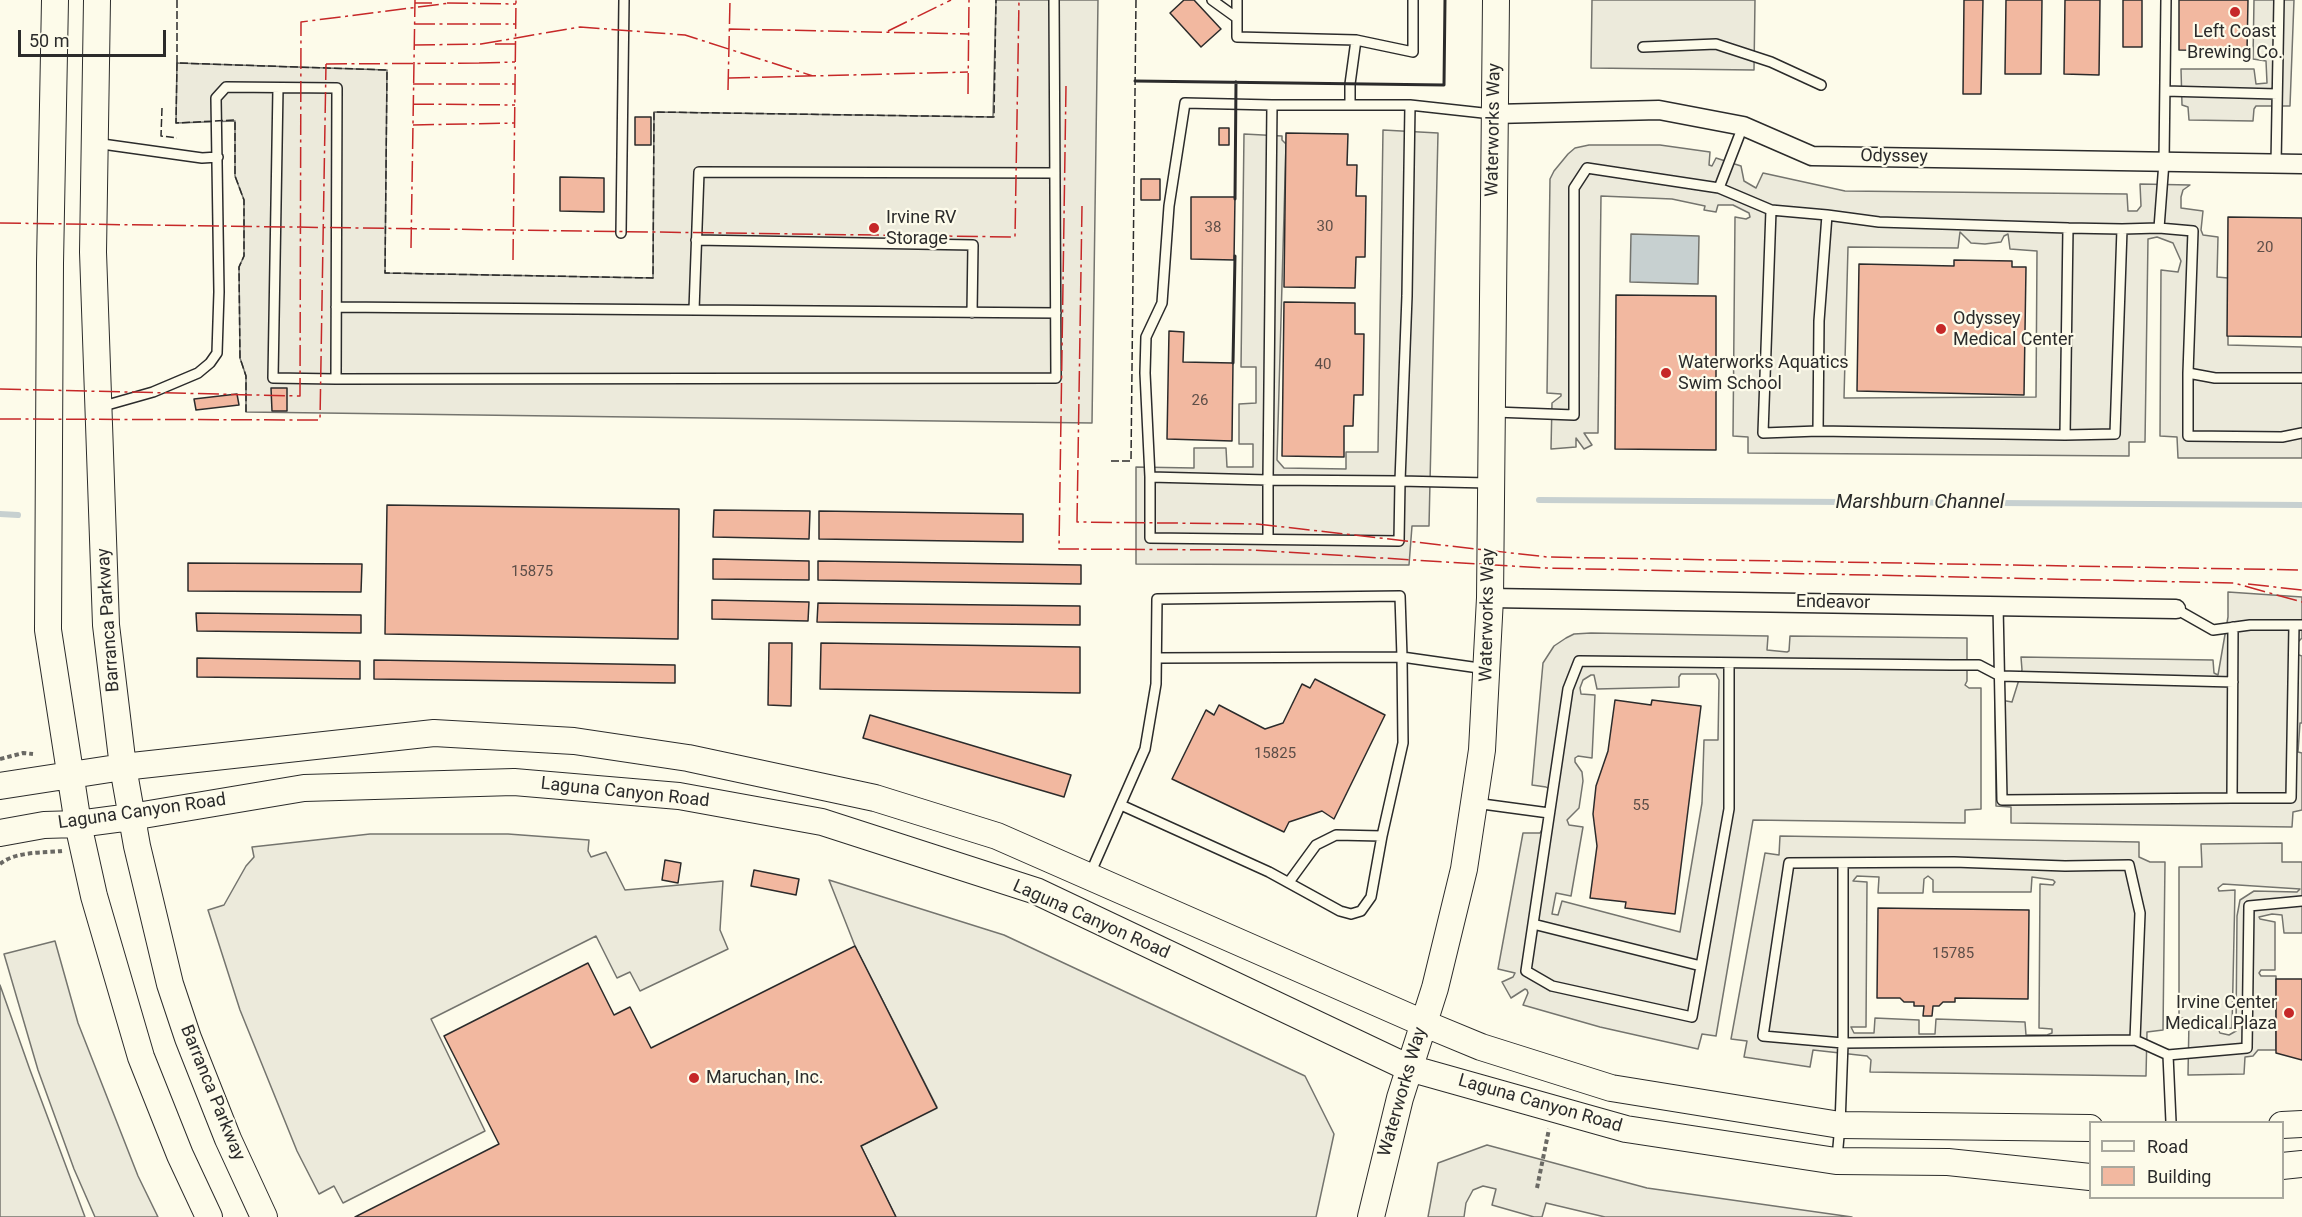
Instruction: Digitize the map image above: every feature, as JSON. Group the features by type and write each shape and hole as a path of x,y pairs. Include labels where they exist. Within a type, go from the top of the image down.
{"main road":[{"path":"55,0 50,263 48,630 78,824 94,896 141,1057 180,1155 209,1217"},
{"name":"Barranca Parkway","path":"97,0 93,252 98,408 106,625 123,767 131,817 170,984 188,1038 228,1139 264,1217"},
{"name":"Waterworks Way","path":"1371,1217 1409,1068 1435,988 1464,869 1482,750 1490,598 1496,0"},
{"name":"Laguna Canyon Road","path":"0,786 123,767 434,733 574,741 688,758 875,798 997,836 1481,1047 1611,1089 1840,1125 2089,1128"},
{"name":"Laguna Canyon Road","path":"0,833 52,824 78,824 131,817 304,788 514,782 679,796 822,822 1035,891 1409,1068 1626,1129 1836,1161 1948,1162 2089,1177"},
{"path":"2284,1125 2302,1124"},
{"path":"2284,1166 2302,1164"}],"street":[{"name":"Odyssey","path":"1494,114 1659,110 1743,126 1812,156 2302,164"},
{"name":"Endeavor","path":"1490,598 2176,609"}],"lane":[{"path":"621,233 624,0"},
{"path":"278,88 273,378 1056,378 1054,0"},
{"path":"1212,0 1237,18"},
{"path":"1237,0 1237,37 1356,40 1413,52 1413,0"},
{"path":"2159,228 2164,162 2166,0"},
{"path":"2276,164 2279,0"},
{"path":"1350,105 1350,84 1356,40"},
{"path":"1643,47 1716,44 1771,62 1821,85"},
{"path":"98,408 153,392 198,373 210,363 217,353 219,292 216,98 226,87 337,88 336,379"},
{"path":"2165,91 2277,94"},
{"path":"1410,105 1407,296 1399,542 1150,538 1146,337 1162,303 1169,206 1185,102 1272,105 1410,105 1494,114"},
{"path":"1268,539 1272,105"},
{"path":"1719,188 1743,126"},
{"path":"94,143 202,158 218,157"},
{"path":"1491,411 1574,415 1574,188 1587,168 1719,188 1771,210 1827,214 1879,222 2068,228 2159,228 2193,231 2188,436 2282,437 2302,433"},
{"path":"694,310 699,172 1055,173"},
{"path":"1771,210 1762,433 1818,431 2115,434 2122,229"},
{"path":"1818,431 1819,321 1827,214"},
{"path":"2065,435 2068,228"},
{"path":"696,240 973,245 972,313"},
{"path":"336,307 1056,313"},
{"path":"2188,373 2215,378 2302,378"},
{"path":"1150,477 1491,483"},
{"path":"1089,876 1145,749 1156,684 1157,599 1400,596 1403,743 1371,897 1361,911 1351,914 1340,911 1289,882 1121,805"},
{"path":"1998,605 2002,800 2291,798 2298,625 2250,624 2213,630 2176,609"},
{"path":"2232,798 2233,627"},
{"path":"1157,658 1402,657 1487,669"},
{"path":"1729,663 1729,809 1692,1017 1552,986 1526,971 1568,688 1579,661 1979,665 2000,676 2233,682"},
{"path":"1474,803 1550,813"},
{"path":"1289,882 1316,845 1336,836 1382,836"},
{"path":"1836,1161 1840,1125 1843,1044 1843,862"},
{"path":"2135,1040 2140,913 2129,865 2065,866 1954,862 1789,863 1763,1036 1843,1044 2135,1040 2168,1055 2247,1048 2249,906 2302,901"},
{"path":"1533,924 1701,966"},
{"path":"2168,1055 2170,1121"}],"path":[{"path":"0,759 23,753 33,754"},
{"path":"0,864 6,859 60,851"},
{"path":"1537,1188 1553,1108"}],"shaded area":[{"name":"Irvine RV Storage","path":"996,0 1098,0 1092,423 246,412 246,376 240,358 239,267 244,256 244,200 235,176 235,121 176,123 177,63 387,70 385,273 653,278 654,112 993,117"},
{"path":"1592,0 1755,0 1754,70 1591,68"},
{"path":"2254,0 2294,0 2290,106 2256,106 2253,121 2189,120 2188,107 2182,105 2181,69 2254,69 2256,84 2267,83 2266,61 2253,59"},
{"path":"1383,130 1438,133 1429,526 1412,526 1409,565 1136,564 1136,467 1194,468 1194,448 1226,448 1227,467 1253,467 1253,444 1239,444 1239,404 1256,403 1256,367 1241,367 1244,134 1282,136 1286,144 1277,460 1284,468 1346,469 1346,452 1378,452"},
{"path":"1589,145 1660,145 1710,152 1709,165 1712,166 1716,158 1741,166 1744,181 1756,188 1763,173 1845,191 2127,194 2128,211 2137,211 2141,206 2140,184 2190,185 2183,190 2181,208 2203,211 2201,230 2203,235 2218,237 2217,277 2228,278 2228,345 2302,347 2302,458 2178,458 2177,437 2160,436 2161,270 2178,272 2181,261 2173,243 2157,237 2148,239 2145,442 2129,442 2129,456 1748,453 1748,437 1733,436 1735,217 1746,219 1750,217 1749,213 1733,205 1718,205 1716,212 1704,210 1705,206 1672,199 1601,196 1598,433 1584,433 1592,445 1584,449 1576,438 1576,447 1551,449 1552,403 1561,394 1547,393 1550,179 1554,171 1575,148","holes":["1960,232 1971,243 2001,242 2008,234 2010,249 2037,251 2036,397 1844,398 1848,247 1958,248"]},
{"path":"1631,234 1699,236 1698,284 1630,282"},
{"path":"2228,592 2302,597 2302,638 2298,642 2296,654 2302,656 2302,723 2300,723 2298,752 2302,753 2302,810 2293,812 2292,827 2011,823 2011,807 1996,806 1995,699 2012,702 2022,670 2021,657 2213,660 2214,673 2218,675 2228,617"},
{"path":"1574,634 1768,636 1767,650 1787,652 1790,636 1967,638 1967,681 1965,685 1969,688 1981,688 1981,809 1965,810 1965,823 1753,820 1716,1036 1702,1034 1698,1049 1600,1027 1523,1005 1527,990 1511,998 1502,982 1513,977 1515,973 1498,969 1523,833 1540,833 1544,826 1549,789 1532,785 1543,663 1554,646","holes":["1681,674 1716,674 1719,680 1718,740 1704,740 1702,803 1680,932 1562,901 1558,915 1552,914 1556,893 1571,896 1583,827 1569,825 1567,820 1579,808 1583,781 1582,772 1575,758 1578,756 1592,758 1595,695 1581,694 1580,688 1583,680 1594,675 1597,689 1679,687"]},
{"path":"370,834 508,834 589,840 588,851 591,857 606,852 625,890 723,881 720,930 728,949 640,991 630,972 617,978 596,936 431,1019 485,1131 343,1203 334,1186 319,1194 297,1151 240,1010 208,910 224,905 246,866 254,857 252,847"},
{"path":"1780,836 2139,842 2139,857 2150,862 2165,862 2163,1030 2147,1032 2146,1076 1870,1072 1871,1060 1867,1056 1813,1050 1810,1067 1744,1057 1747,1041 1731,1039 1765,853 1779,855","holes":["1857,876 1879,877 1878,893 1923,893 1924,879 1928,876 1933,880 1933,892 2031,892 2032,877 2053,880 2055,882 2053,885 2040,884 2039,1028 2052,1029 2052,1033 2026,1035 2025,1022 1936,1019 1935,1034 1919,1034 1919,1020 1875,1018 1874,1033 1854,1033 1851,1027 1866,1027 1867,882 1853,881"]},
{"path":"2282,843 2282,862 2302,862 2302,933 2284,933 2282,915 2272,914 2259,917 2275,922 2275,970 2261,970 2259,973 2261,976 2276,976 2276,1050 2258,1050 2253,1056 2245,1057 2244,1074 2188,1075 2189,1021 2179,1018 2179,867 2202,867 2201,844","holes":["2223,884 2300,889 2297,892 2254,891 2240,900 2237,916 2236,1031 2229,1035 2220,1033 2218,1029 2232,1028 2235,890 2219,891 2218,888"]},
{"path":"829,880 1004,935 1305,1076 1334,1134 1316,1217 896,1217 861,1146 937,1107 855,946"},
{"path":"55,941 78,1023 138,1176 158,1217 95,1217 74,1169 38,1070 4,954"},
{"path":"0,985 30,1070 85,1217 0,1217"},
{"path":"1487,1145 1647,1188 1852,1217 1605,1217 1546,1203 1542,1217 1534,1217 1492,1205 1496,1189 1483,1186 1473,1190 1466,1203 1464,1217 1428,1217 1438,1163"}],"building":[{"path":"1184,0 1194,0 1221,29 1201,47 1170,13"},
{"path":"1964,0 1983,0 1981,94 1963,94"},
{"path":"2006,0 2042,0 2041,74 2005,74"},
{"path":"2065,0 2100,0 2099,75 2064,74"},
{"path":"2123,0 2142,0 2142,47 2123,47"},
{"path":"2179,0 2248,0 2247,51 2179,50"},
{"path":"635,117 651,117 651,145 635,145"},
{"path":"1219,128 1229,128 1229,145 1219,145"},
{"path":"1286,133 1348,134 1347,165 1357,165 1356,196 1366,196 1365,257 1356,257 1355,288 1284,287"},
{"path":"560,177 604,178 604,212 560,211"},
{"path":"1141,179 1160,179 1160,200 1141,200"},
{"path":"1191,197 1235,197 1234,260 1191,259"},
{"path":"2228,217 2302,218 2302,337 2227,336"},
{"name":"Odyssey Medical Center","path":"1954,260 2012,261 2012,267 2026,267 2024,395 1857,391 1859,264 1954,266"},
{"name":"Waterworks Aquatics Swim School","path":"1616,295 1716,296 1716,450 1615,449"},
{"path":"1284,302 1355,303 1355,334 1364,334 1363,395 1354,395 1353,426 1344,426 1344,457 1282,456"},
{"path":"1169,331 1184,332 1183,362 1233,363 1232,441 1167,439"},
{"path":"271,388 287,388 287,411 272,411"},
{"path":"237,394 239,405 196,410 194,399"},
{"path":"387,505 679,509 678,639 385,634"},
{"path":"714,510 810,511 809,539 713,537"},
{"path":"819,511 1023,514 1023,542 819,539"},
{"path":"713,559 809,561 809,580 713,579"},
{"path":"818,561 1081,565 1081,584 818,580"},
{"path":"188,563 362,564 361,592 188,591"},
{"path":"712,600 809,602 808,621 712,619"},
{"path":"818,603 1080,606 1080,625 817,622"},
{"path":"196,613 361,615 361,633 197,631"},
{"path":"769,643 792,643 791,706 768,705"},
{"path":"821,643 1080,647 1080,693 820,689"},
{"path":"197,658 360,661 360,679 197,677"},
{"path":"374,660 675,665 675,683 374,679"},
{"path":"1315,679 1385,715 1334,819 1322,811 1289,822 1284,832 1172,779 1206,710 1214,715 1219,705 1265,729 1283,723 1302,684 1310,688"},
{"path":"1615,700 1651,705 1652,700 1701,706 1675,914 1625,908 1626,902 1590,898 1597,846 1593,814 1596,786 1608,751"},
{"path":"870,715 1071,775 1064,797 863,738"},
{"path":"665,860 681,863 678,883 662,880"},
{"path":"754,870 799,879 796,895 751,886"},
{"path":"1878,908 2029,910 2028,999 1955,998 1955,1002 1943,1002 1939,1006 1933,1006 1932,1016 1923,1016 1924,1006 1914,1006 1914,1002 1904,1002 1900,998 1877,998"},
{"name":"Maruchan, Inc.","path":"855,946 937,1108 861,1146 896,1217 355,1217 499,1144 444,1036 588,963 614,1015 630,1007 651,1048"},
{"name":"Irvine Center Medical Plaza","path":"2276,979 2302,979 2302,1060 2276,1053"}],"waterway":[{"name":"Marshburn Channel","path":"1539,500 2302,505"},
{"name":"Marshburn Channel","path":"0,514 18,515"}],"fence":[{"path":"177,0 177,63 387,70 385,273 653,278 654,112 994,117 996,0"},
{"path":"1111,461 1131,461 1136,0"},
{"path":"177,63 176,123 235,120 235,176 244,200 244,256 239,267 240,358 246,376 246,412"},
{"path":"162,108 161,136 177,138"}],"wall":[{"path":"1135,81 1444,85 1445,0"},
{"path":"1235,199 1236,82"},
{"path":"1233,363 1235,256"}],"power":[{"path":"411,248 415,0"},
{"path":"513,260 516,0"},
{"path":"728,90 730,0"},
{"path":"888,31 951,0"},
{"path":"968,94 969,0"},
{"path":"0,223 1015,237 1019,0"},
{"path":"415,3 432,3"},
{"path":"447,3 516,4"},
{"path":"0,389 300,396 301,22 450,3"},
{"path":"414,24 516,24"},
{"path":"481,44 580,27 685,35 813,76"},
{"path":"729,29 969,34"},
{"path":"414,45 483,44"},
{"path":"495,44 515,44"},
{"path":"479,63 515,62"},
{"path":"326,64 479,63"},
{"path":"0,419 320,420 326,64"},
{"path":"729,78 968,72"},
{"path":"413,84 515,84"},
{"path":"1066,86 1059,549 1251,550 1545,568 2234,583 2302,602"},
{"path":"413,104 515,105"},
{"path":"413,125 514,123"},
{"path":"1082,206 1077,522 1257,524 1547,557 2302,570"},
{"path":"2248,584 2302,590"}],"place":[{"name":"Left Coast Brewing Co.","path":"2235,12"},
{"name":"Irvine RV Storage","path":"874,228"},
{"name":"Odyssey Medical Center","path":"1941,329"},
{"name":"Waterworks Aquatics Swim School","path":"1666,373"},
{"name":"Irvine Center Medical Plaza","path":"2289,1013"},
{"name":"Maruchan, Inc.","path":"694,1078"}]}
